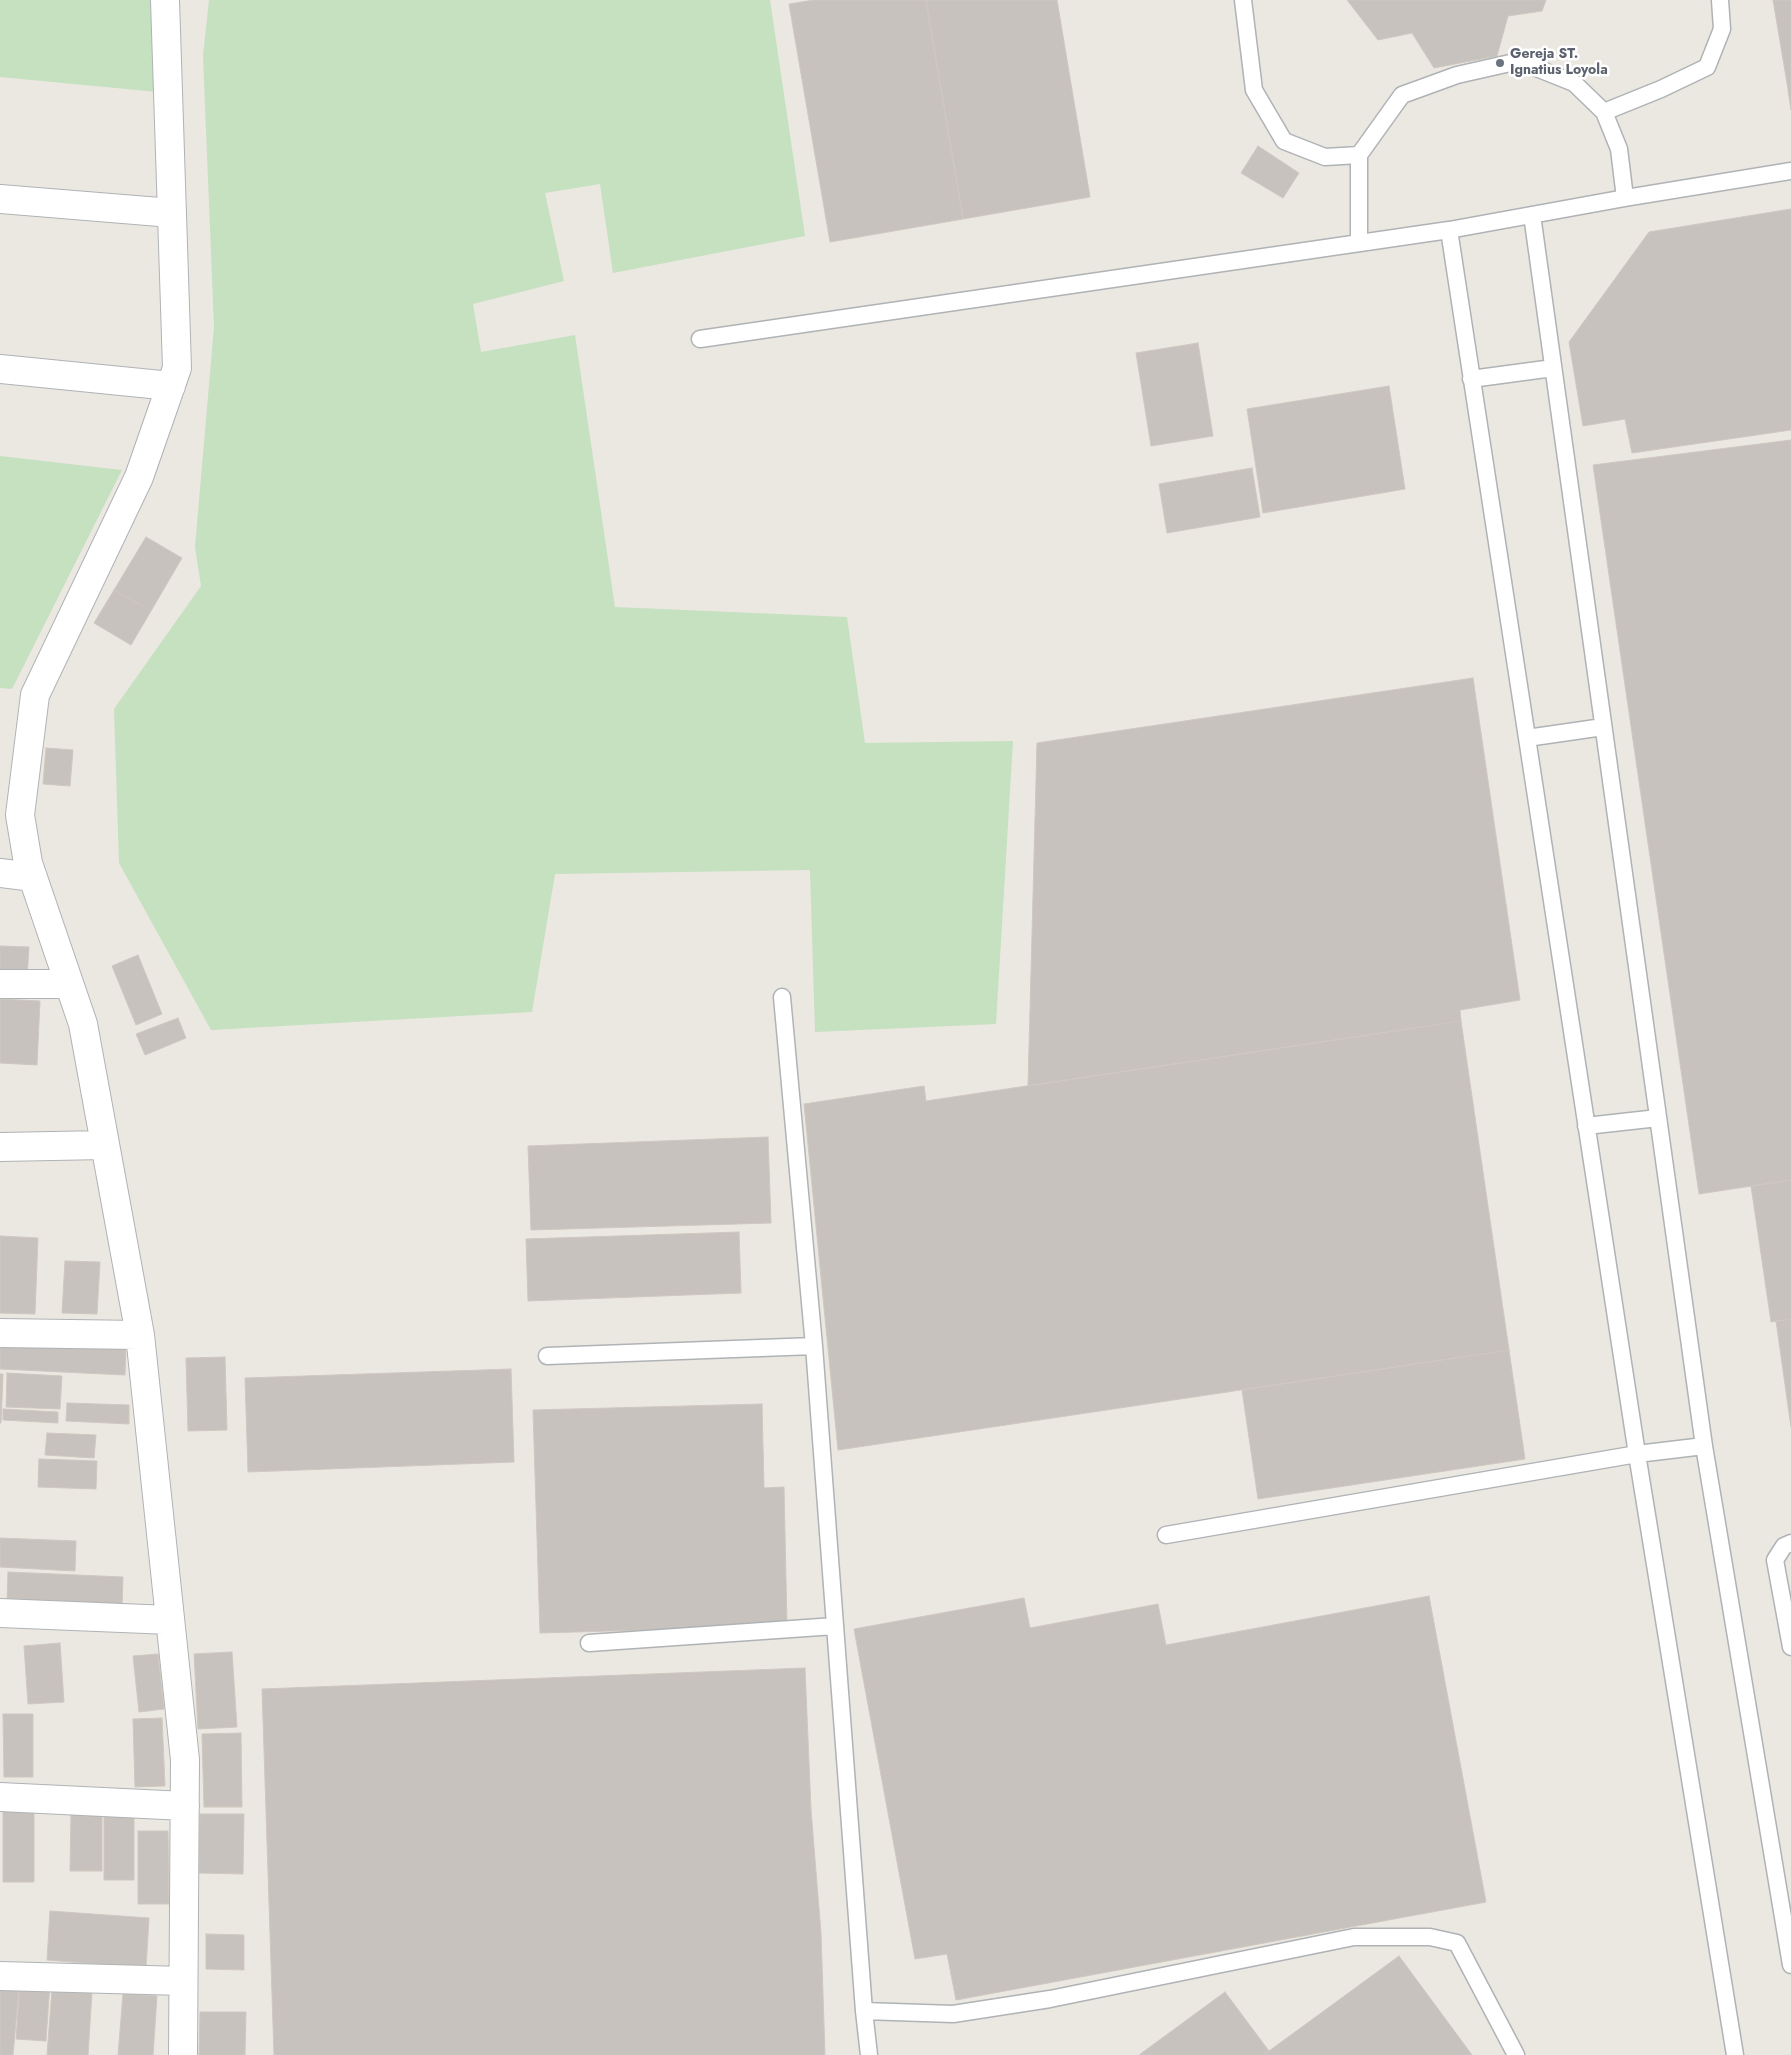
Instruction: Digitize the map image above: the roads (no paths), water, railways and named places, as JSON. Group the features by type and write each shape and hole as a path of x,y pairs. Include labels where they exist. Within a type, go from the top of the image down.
{"street":[{"path":"165,0 177,368 140,478 35,695 20,815 28,863 83,1024 140,1335 185,1760 183,2055"},
{"path":"0,199 172,213"},
{"path":"0,369 171,386"},
{"path":"0,873 33,877"},
{"path":"0,984 69,984"},
{"path":"0,1147 105,1145"},
{"path":"0,1333 140,1335"},
{"path":"0,1613 170,1620"},
{"path":"0,1797 184,1806"},
{"path":"0,1976 183,1981"}],"lane":[{"path":"1243,0 1254,90 1284,141 1325,157 1359,155"},
{"path":"1604,112 1661,89 1707,66 1722,29 1720,0"},
{"path":"1359,243 1359,155 1402,95 1457,75 1519,61 1574,83 1604,112 1619,149 1625,198"},
{"path":"700,339 1449,230 1625,198 1791,171"},
{"path":"1532,215 1704,1446 1791,1965"},
{"path":"1449,230 1637,1454 1735,2055"},
{"path":"1471,379 1554,368"},
{"path":"1527,738 1603,727"},
{"path":"782,997 814,1346 864,2011 869,2055"},
{"path":"1586,1126 1658,1118"},
{"path":"547,1356 814,1346"},
{"path":"1166,1535 1637,1454 1704,1446"},
{"path":"1791,1543 1784,1546 1775,1560 1791,1647"},
{"path":"588,1643 835,1626"},
{"path":"864,2011 952,2014 1050,1999 1354,1937 1430,1937 1457,1943 1516,2055"}],"place":[{"name":"Gereja ST. Ignatius Loyola","path":"1500,63"}]}
